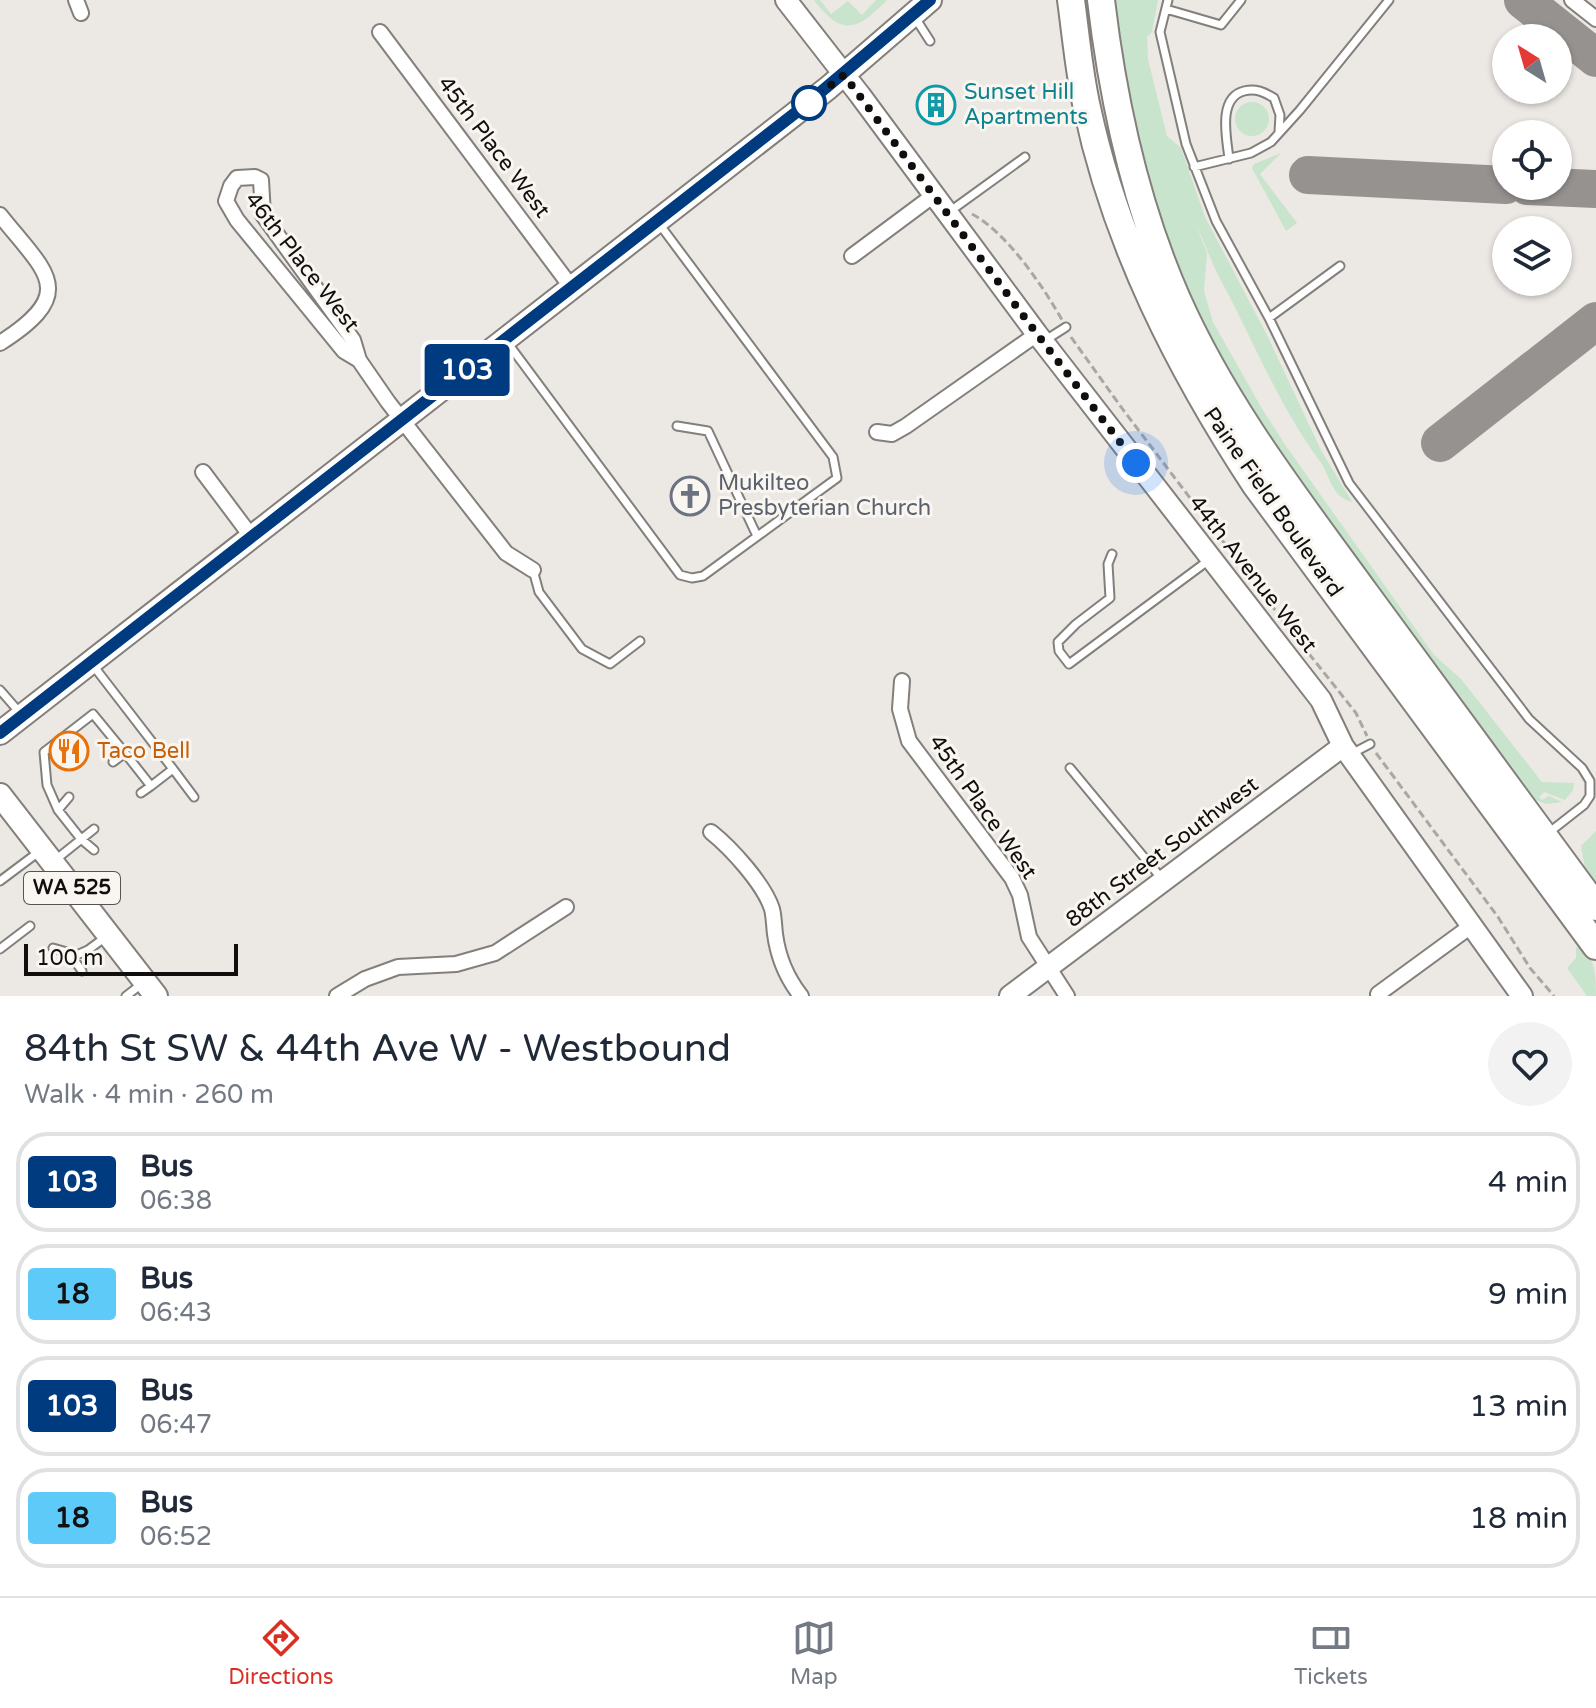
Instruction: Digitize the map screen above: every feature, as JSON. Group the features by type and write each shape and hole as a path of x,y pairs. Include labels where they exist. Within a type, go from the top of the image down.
{"highway":[{"name":"Paine Field Boulevard","path":"1071,0 1087,107 1102,169 1134,262 1213,420 1255,484 1534,843 1596,907"},
{"name":"Paine Field Boulevard","path":"1101,0 1115,92 1136,181 1176,297 1204,355 1275,469 1534,843 1596,946"}],"main road":[{"path":"0,733 658,222 844,75 921,7"},
{"name":"WA 525","path":"0,795 151,989"}],"street":[{"name":"44th Avenue West","path":"786,0 1040,338 1321,700 1346,751 1522,996"},
{"path":"1572,0 1596,19"},
{"name":"45th Place West","path":"380,32 572,288"},
{"name":"46th Place West","path":"359,360 344,351 237,220 226,201 237,178 255,177 261,180 263,215 353,340 359,360 506,553 533,570"},
{"path":"852,256 934,195"},
{"path":"0,215 40,265 48,279 50,293 38,312 0,343"},
{"path":"877,432 892,434 906,426 1040,338"},
{"path":"203,472 251,536"},
{"name":"45th Place West","path":"902,681 900,709 909,741 1017,886 1029,937 1046,968 1067,996"},
{"name":"88th Street Southwest","path":"1010,996 1163,880 1346,751"},
{"path":"711,832 727,844 766,896 772,910 781,962 791,984 801,996"},
{"path":"344,994 365,979 398,967 456,964 495,953 566,907"},
{"path":"1378,994 1471,926"}],"lane":[{"path":"1241,0 1221,25 1167,4 1160,32 1186,144 1216,221 1269,318 1335,456 1362,504 1529,719 1582,768 1590,781 1590,796 1584,805 1534,843"},
{"path":"1194,167 1262,147 1279,132 1389,0"},
{"path":"921,7 930,41"},
{"path":"1229,159 1226,117 1238,93 1257,90 1274,98 1280,115 1279,132"},
{"path":"947,213 1025,157"},
{"path":"506,340 680,575 692,578 703,576 837,478 833,457 658,222"},
{"path":"1269,318 1340,266"},
{"path":"1040,338 1066,327"},
{"path":"677,426 708,431 757,536"},
{"path":"1112,554 1108,564 1110,598 1058,642 1059,651 1069,664 1211,559"},
{"path":"533,570 539,592 589,654 610,664 640,641"},
{"path":"90,662 194,797"},
{"path":"0,690 22,716"},
{"path":"94,850 58,810 47,785 44,752 93,714 151,786"},
{"path":"1346,751 1370,744"},
{"path":"113,762 125,753"},
{"path":"1070,768 1163,880"},
{"path":"141,793 173,769"},
{"path":"58,810 69,797"},
{"path":"0,881 81,839 94,829"},
{"path":"0,949 30,926"},
{"path":"72,957 109,935"},
{"path":"53,948 67,952 82,971"},
{"path":"126,996 151,989"}],"green space":[{"path":"814,0 820,0 831,14 848,1 862,15 876,0 887,0 867,18 850,26 833,20"},
{"path":"1116,0 1158,0 1152,32 1147,37 1148,59 1167,136 1181,148 1205,217 1267,335 1321,450 1352,502 1335,490 1290,416 1218,275 1196,224 1207,253 1204,291 1213,322 1286,446 1434,655 1461,679 1542,782 1574,783 1565,800 1544,792 1539,797 1542,800 1549,796 1562,802 1546,804 1531,798 1326,521 1226,372 1178,273 1155,208 1127,93 1115,20"},
{"path":"1252,102 1264,107 1269,119 1264,131 1252,136 1240,131 1235,119 1240,107"},
{"path":"1281,153 1260,174 1297,223 1286,231 1252,168 1254,164"},
{"path":"1596,831 1596,883 1585,868 1581,846"},
{"path":"1576,947 1591,960 1596,996 1587,996 1567,968 1576,958"}],"taxiway":[{"path":"1523,0 1596,58"},
{"path":"1308,175 1492,184"},
{"path":"1572,188 1596,189"},
{"path":"1440,443 1596,321"}],"bus line":[{"name":"103","path":"0,733 844,75 930,0"}],"place":[{"name":"Sunset Hill Apartments","path":"936,105"},
{"name":"Mukilteo Presbyterian Church","path":"690,496"},
{"name":"Taco Bell","path":"69,751"}],"route":[{"path":"809,103 803,107 844,75 1136,463"}]}
